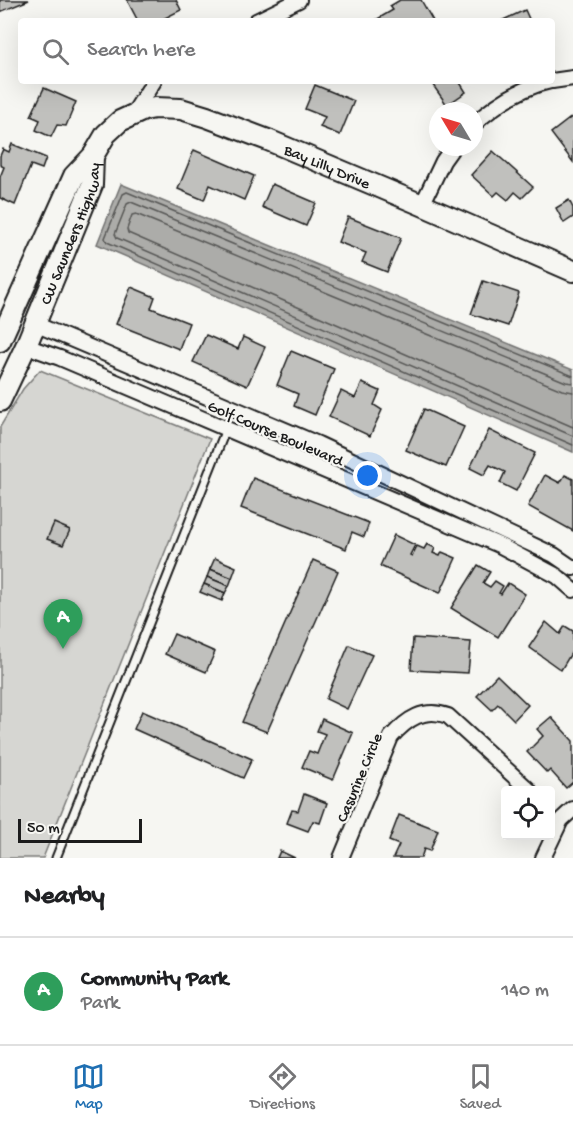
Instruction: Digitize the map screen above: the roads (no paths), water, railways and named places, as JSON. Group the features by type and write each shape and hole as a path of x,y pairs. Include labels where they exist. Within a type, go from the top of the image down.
{"main road":[{"name":"Bay Lilly Drive","path":"93,156 106,134 132,114 155,108 167,108 207,117 268,140 573,271"},
{"name":"CW Saunders Highway","path":"1,338 6,311 74,176 93,156"},
{"name":"CW Saunders Highway","path":"0,401 26,346 92,185 93,156"},
{"path":"6,311 35,324"},
{"path":"1,338 26,346"}],"street":[{"path":"262,18 299,0"},
{"path":"555,80 573,78"},
{"path":"132,114 152,84"},
{"path":"483,116 510,97 543,84"},
{"path":"422,205 447,156"},
{"name":"Golf Course Boulevard","path":"35,324 318,444 554,555 573,568"},
{"name":"Golf Course Boulevard","path":"26,346 60,358 499,545 556,576 573,590"},
{"name":"Casurine Circle","path":"341,858 391,736 404,722 416,716 437,712 448,716 525,786"},
{"path":"543,858 556,815 573,809"}],"lane":[{"path":"56,858 226,429"}],"water":[{"path":"121,184 573,370 573,452 97,244"}],"place":[{"name":"Community Park","path":"63,649"}]}
